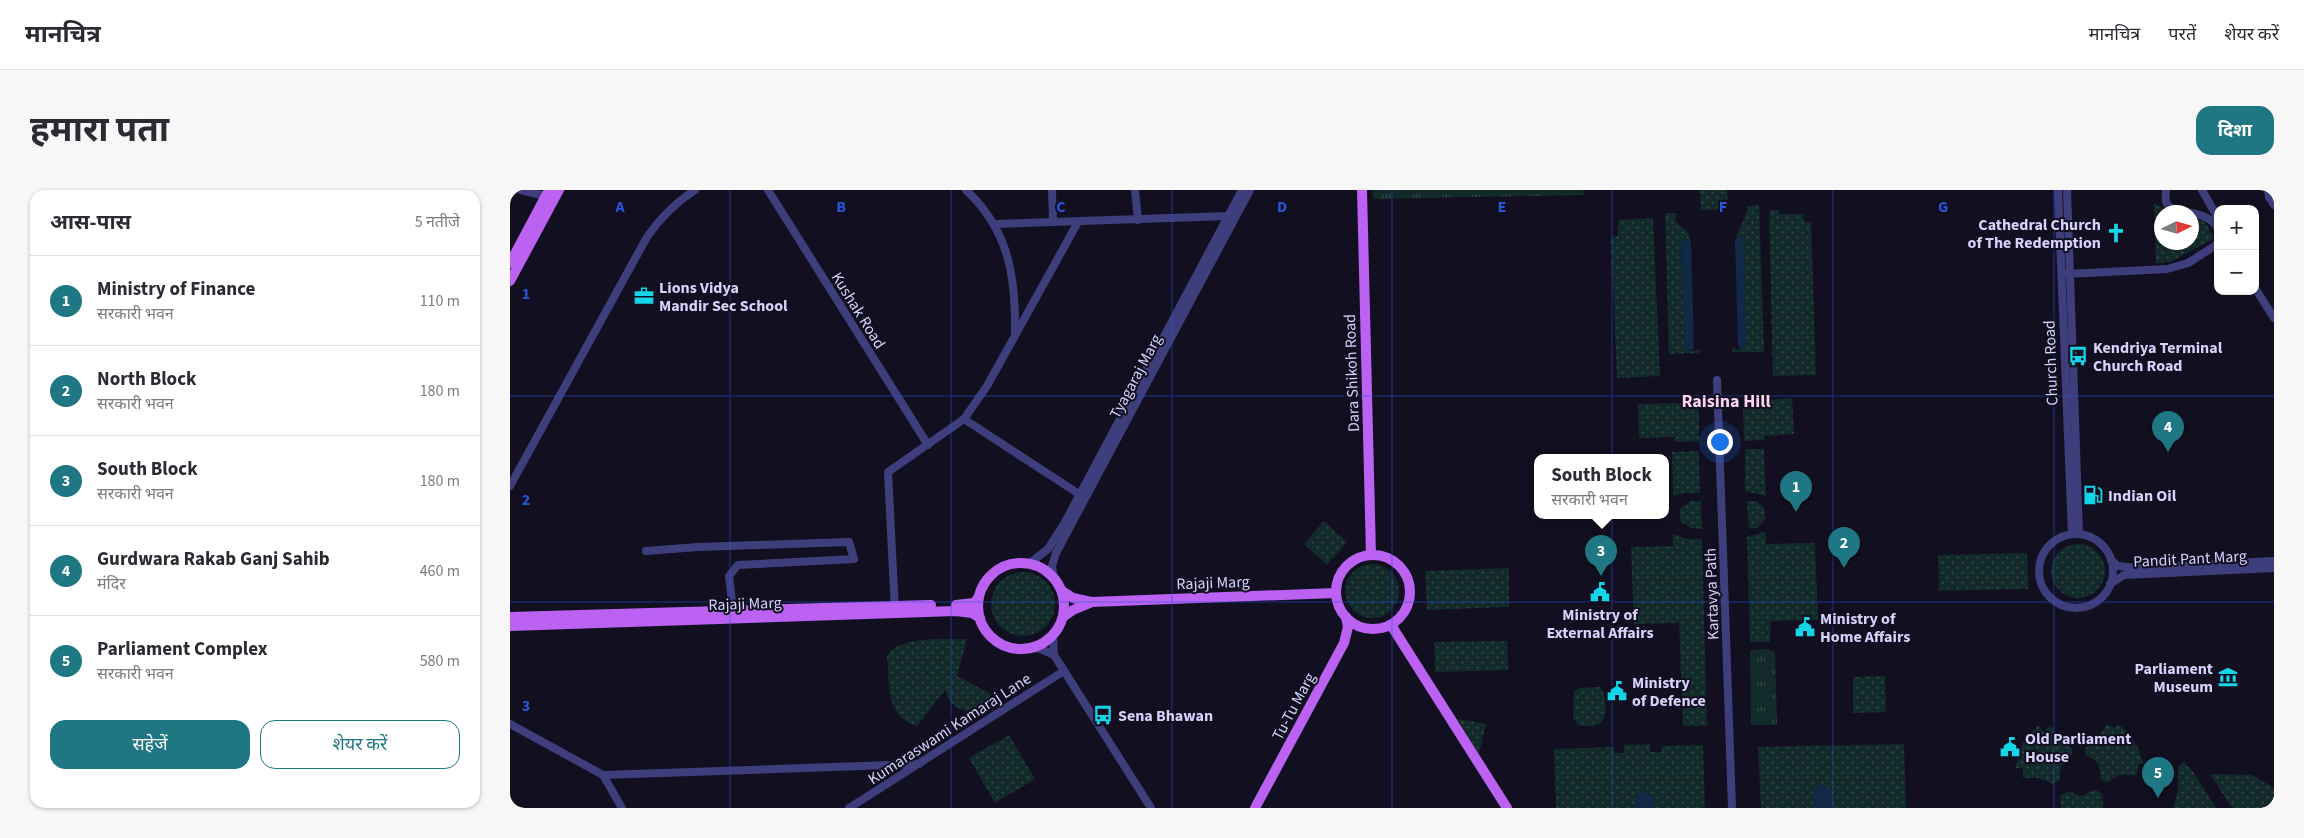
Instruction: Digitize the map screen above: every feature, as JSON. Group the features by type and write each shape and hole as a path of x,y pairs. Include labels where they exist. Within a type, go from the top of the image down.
{"main road":[{"path":"510,281 559,190"},
{"name":"Dara Shikoh Road","path":"1362,190 1371,555"},
{"path":"510,263 547,193"},
{"path":"1371,555 1390,560 1405,573 1409,582 1410,592 1405,614 1391,625 1376,629 1360,627 1346,617 1339,606 1336,593 1340,578 1349,564 1371,555"},
{"path":"1016,563 1030,564 1042,568 1054,578 1062,591 1063,617 1053,635 1046,642 1032,648 1016,649 1001,644 989,635 980,618 979,597 986,581 1000,569 1016,563"},
{"name":"Rajaji Marg","path":"1062,591 1072,598 1091,602 1336,593"},
{"name":"Rajaji Marg","path":"510,626 895,609 974,603 979,597"},
{"name":"Rajaji Marg","path":"1063,617 1091,602"},
{"name":"Rajaji Marg","path":"510,617 732,610 895,609 966,611 980,618"},
{"name":"Tu-Tu Marg","path":"1255,808 1344,643 1348,627 1346,617"},
{"path":"1391,625 1507,808"},
{"name":"Tu-Tu Marg","path":"1259,808 1351,640 1360,632 1368,629"}],"street":[{"path":"521,190 547,193"},
{"path":"510,486 647,236 660,218 679,200 695,190"},
{"name":"Kushak Road","path":"768,190 928,445"},
{"path":"966,190 976,199 994,224 1009,260 1015,294 1015,338"},
{"path":"1052,190 1053,222"},
{"path":"1136,190 1138,220"},
{"name":"Tyagaraj Marg","path":"1030,564 1048,549 1242,190"},
{"name":"Tyagaraj Marg","path":"1054,578 1052,566 1056,553 1250,190"},
{"name":"Church Road","path":"2058,190 2075,534"},
{"name":"Church Road","path":"2066,190 2070,274 2067,365"},
{"path":"2166,190 2166,202 2170,207 2175,210 2200,214 2214,223"},
{"path":"2202,190 2214,211"},
{"path":"2268,190 2269,198 2274,205"},
{"path":"994,224 1228,216"},
{"path":"895,609 888,472 964,419 987,386 1015,338 1078,222"},
{"path":"2061,275 2166,269 2188,263 2214,247"},
{"path":"2259,294 2274,318"},
{"name":"Kartavya Path","path":"1717,380 1732,808"},
{"path":"964,419 1079,494"},
{"path":"2075,534 2099,542 2111,560 2113,572 2110,584 2101,597 2081,607 2060,604 2048,594 2039,573 2042,558 2050,545 2056,540 2075,534"},
{"path":"646,551 849,542 854,559 738,565 729,576 732,610"},
{"name":"Pandit Pant Marg","path":"2111,560 2118,566 2137,568 2274,561"},
{"name":"Pandit Pant Marg","path":"2110,584 2124,575 2274,568"},
{"path":"1053,635 1054,655 1151,808"},
{"path":"1032,648 1041,649 1054,655"},
{"name":"Kumaraswami Kamaraj Lane","path":"849,808 1064,671"},
{"path":"510,724 603,775 919,764"},
{"path":"603,775 622,808"}],"green space":[{"path":"1373,190 1583,190 1584,195 1373,199"},
{"path":"1700,190 1727,190 1728,209 1701,210"},
{"path":"1759,205 1764,352 1732,352 1732,348 1742,350 1739,236 1736,237 1748,206"},
{"path":"1769,210 1779,210 1779,214 1803,214 1804,222 1811,222 1816,375 1773,376"},
{"path":"1665,213 1676,213 1676,222 1688,232 1691,241 1688,239 1681,243 1685,349 1692,351 1701,349 1699,353 1669,354"},
{"path":"1653,218 1660,376 1617,378 1611,237 1618,236 1618,220"},
{"path":"2199,220 2205,222 2214,239 2199,247"},
{"path":"2156,250 2192,250 2170,262 2156,263"},
{"path":"1792,398 1794,434 1764,436 1764,440 1744,441 1743,405 1746,402"},
{"path":"1692,403 1699,405 1699,441 1675,442 1675,437 1639,438 1638,404"},
{"path":"1745,449 1764,449 1766,496 1745,491"},
{"path":"1699,451 1700,493 1683,493 1673,497 1672,452"},
{"path":"1690,501 1701,501 1702,529 1691,528 1680,521 1680,509"},
{"path":"1747,501 1756,501 1764,508 1765,519 1757,528 1749,529"},
{"path":"1324,521 1347,542 1327,565 1304,544"},
{"path":"1765,532 1766,544 1815,543 1818,620 1771,621 1770,642 1750,642 1747,537"},
{"path":"1673,534 1688,539 1702,539 1707,726 1683,726 1679,623 1634,624 1631,547 1673,546"},
{"path":"2078,544 2088,546 2097,552 2103,561 2105,571 2103,581 2097,590 2088,596 2078,598 2068,596 2059,590 2053,581 2051,571 2053,561 2059,552 2068,546"},
{"path":"2027,553 2028,589 1939,591 1938,555"},
{"path":"1367,564 1377,564 1387,568 1395,576 1399,591 1395,606 1387,614 1377,618 1367,618 1357,614 1349,606 1345,596 1345,586 1349,576 1357,568"},
{"path":"1509,568 1509,607 1427,610 1425,571"},
{"path":"1017,572 1029,572 1046,581 1053,592 1055,604 1053,616 1046,627 1029,636 1017,636 1005,631 996,622 991,610 991,598 996,586 1005,577"},
{"path":"967,639 957,676 991,694 989,702 976,711 963,710 952,703 945,690 917,726 906,721 894,707 891,698 887,655 903,644 913,641"},
{"path":"1507,641 1508,670 1435,672 1434,642"},
{"path":"1766,649 1775,652 1777,725 1751,725 1750,650"},
{"path":"1885,676 1886,712 1853,713 1853,677"},
{"path":"1600,687 1604,695 1606,707 1602,722 1595,726 1579,726 1573,718 1574,691 1580,688"},
{"path":"1457,719 1486,724 1479,754"},
{"path":"2107,724 2115,728 2118,724 2134,741 2143,763 2138,765 2137,775 2119,775 2107,783 2100,779 2100,771 2097,764 2092,758 2085,755 2085,748 2095,743"},
{"path":"2038,725 2043,732 2051,726 2062,741 2072,748 2072,755 2066,760 2061,769 2060,780 2053,784 2040,778 2023,778 2023,768 2015,768 2023,743"},
{"path":"1009,735 1035,779 995,803 969,758"},
{"path":"1650,744 1650,752 1661,752 1662,746 1703,745 1705,808 1556,808 1554,749 1614,747 1614,753 1624,753 1624,745"},
{"path":"1904,744 1906,808 1761,808 1758,747"},
{"path":"2184,762 2194,773 2216,808 2173,808 2178,791 2178,767"},
{"path":"2210,774 2252,775 2274,788 2274,808 2232,808"},
{"path":"2095,789 2102,794 2103,808 2061,808 2060,796 2068,791 2081,796"}],"water":[{"path":"1739,236 1743,239 1746,346 1742,350 1738,346 1735,240"},
{"path":"1685,239 1691,241 1694,349 1688,351 1685,349 1681,243"},
{"path":"1818,785 1825,785 1830,790 1832,808 1813,808 1813,790"},
{"path":"1644,791 1653,796 1654,808 1635,808 1635,797"}],"place":[{"name":"Cathedral Church of The Redemption","path":"2116,233"},
{"name":"Lions Vidya Mandir Sec School","path":"644,296"},
{"name":"Kendriya Terminal Church Road","path":"2078,356"},
{"name":"Gurdwara Rakab Ganj Sahib","path":"2168,452"},
{"name":"Indian Oil","path":"2093,495"},
{"name":"Ministry of Finance","path":"1796,512"},
{"name":"North Block","path":"1844,568"},
{"name":"South Block","path":"1601,576"},
{"name":"Ministry of External Affairs","path":"1600,592"},
{"name":"Ministry of Home Affairs","path":"1805,627"},
{"name":"Parliament Museum","path":"2228,677"},
{"name":"Ministry of Defence","path":"1617,691"},
{"name":"Sena Bhawan","path":"1103,715"},
{"name":"Old Parliament House","path":"2010,747"},
{"name":"Parliament Complex","path":"2158,798"}],"district":[{"name":"Raisina Hill","path":"1726,401"}]}
